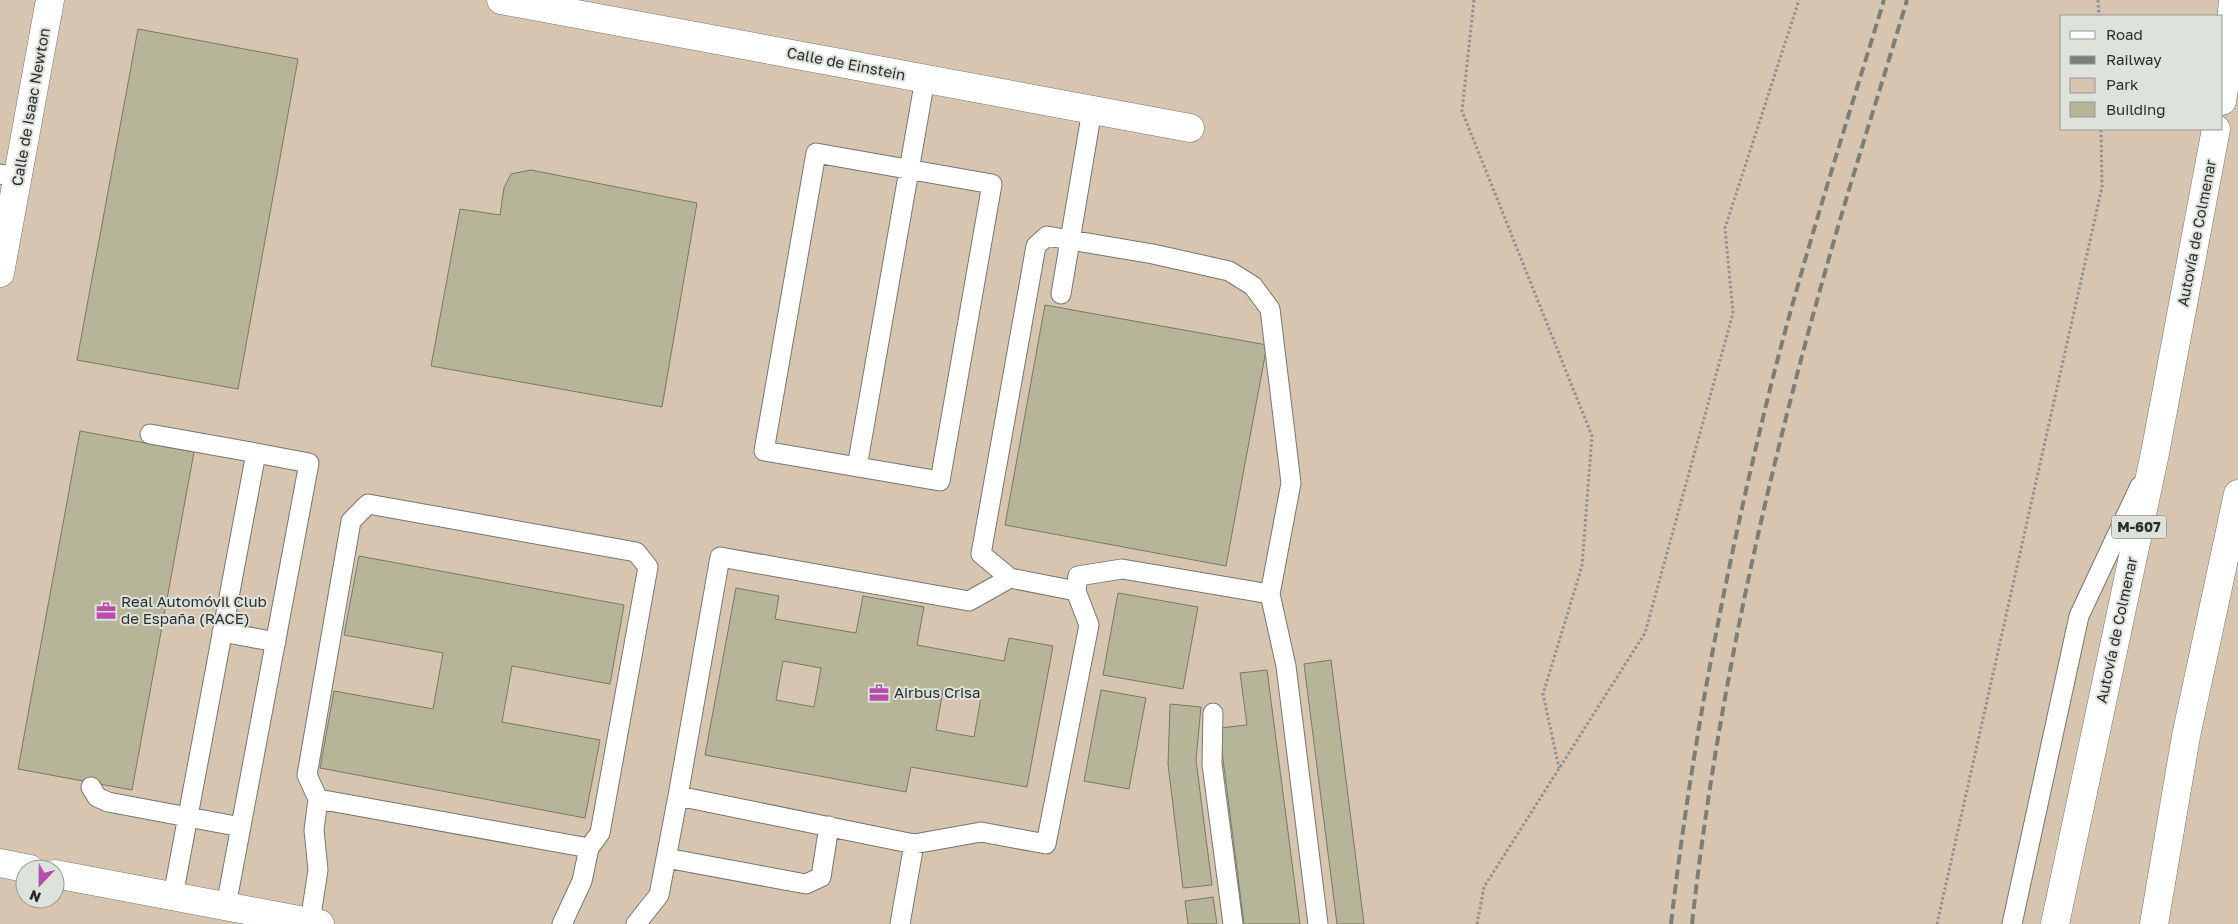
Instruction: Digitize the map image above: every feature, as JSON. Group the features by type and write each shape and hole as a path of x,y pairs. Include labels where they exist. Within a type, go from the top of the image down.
{"main road":[{"name":"Calle de Isaac Newton","path":"0,273 9,176 50,0"},
{"name":"Calle de Einstein","path":"501,0 1190,128"},
{"path":"2223,95 2232,0"},
{"name":"Autovía de Colmenar","path":"2055,924 2155,453 2216,130"},
{"path":"2154,924 2186,736 2238,494"},
{"path":"0,864 15,866"},
{"path":"65,876 315,923"}],"lane":[{"path":"857,467 925,79"},
{"path":"1061,294 1092,110"},
{"path":"816,153 909,169 992,184 940,481 764,450 816,153"},
{"path":"1076,591 1010,578 981,554 1036,246 1047,236 1229,271 1253,286 1270,309 1290,483 1270,594 1286,666 1318,924"},
{"path":"150,434 309,463 226,906"},
{"path":"173,896 256,453"},
{"path":"2012,924 2079,616 2155,453"},
{"path":"315,923 318,870 314,830 318,799 307,775 351,520 368,504 636,552 648,567 600,834 589,848 582,881 562,924"},
{"path":"636,924 658,895 678,796 720,557 969,601 1010,578"},
{"path":"678,796 914,844 981,832 1046,844 1089,626 1076,591 1078,576 1122,569 1270,594"},
{"path":"222,632 276,642"},
{"path":"1213,713 1212,764 1233,924"},
{"path":"91,787 98,797 108,802 241,827"},
{"path":"318,799 589,848"},
{"path":"666,858 806,884 821,877 829,826"},
{"path":"900,924 914,844"}],"path":[{"path":"1474,0 1462,111 1592,436 1582,566 1543,694 1559,768"},
{"path":"1477,924 1484,887 1645,633 1733,313 1725,228 1799,0"},
{"path":"2098,0 2099,15"},
{"path":"1937,924 2102,187 2101,130"}],"green space":[{"path":"0,0 2238,0 2238,924 0,924"}],"building":[{"path":"138,29 298,59 238,389 77,360"},
{"path":"531,170 697,203 662,407 431,366 460,209 500,215 504,188 511,174"},
{"path":"1045,305 1267,345 1226,566 1005,525"},
{"name":"Real Automóvil Club de España (RACE)","path":"80,431 194,452 132,790 18,769"},
{"path":"359,556 624,605 610,684 512,666 502,722 600,740 585,818 320,768 334,691 433,709 443,653 344,635"},
{"name":"Airbus Crisa","path":"736,588 779,596 775,619 856,633 863,596 924,607 917,645 1004,661 1009,638 1053,646 1027,787 911,767 906,792 705,755","holes":["783,661 821,668 814,707 776,700","943,690 981,697 974,737 936,730"]},
{"path":"1118,593 1198,607 1183,689 1103,675"},
{"path":"1331,660 1364,924 1337,924 1304,664"},
{"path":"1267,670 1300,924 1244,924 1219,728 1247,725 1240,673"},
{"path":"1101,690 1146,698 1129,789 1084,781"},
{"path":"1170,704 1201,707 1196,760 1212,885 1183,888 1168,764"},
{"path":"1213,897 1217,924 1188,924 1185,901"}],"railway":[{"path":"1671,924 1700,720 1712,653 1755,452 1797,288 1884,0"},
{"path":"1692,924 1715,754 1747,584 1766,501 1786,417 1831,251 1907,0"}],"place":[{"name":"Real Automóvil Club de España (RACE)","path":"106,611"},
{"name":"Airbus Crisa","path":"879,693"}]}
